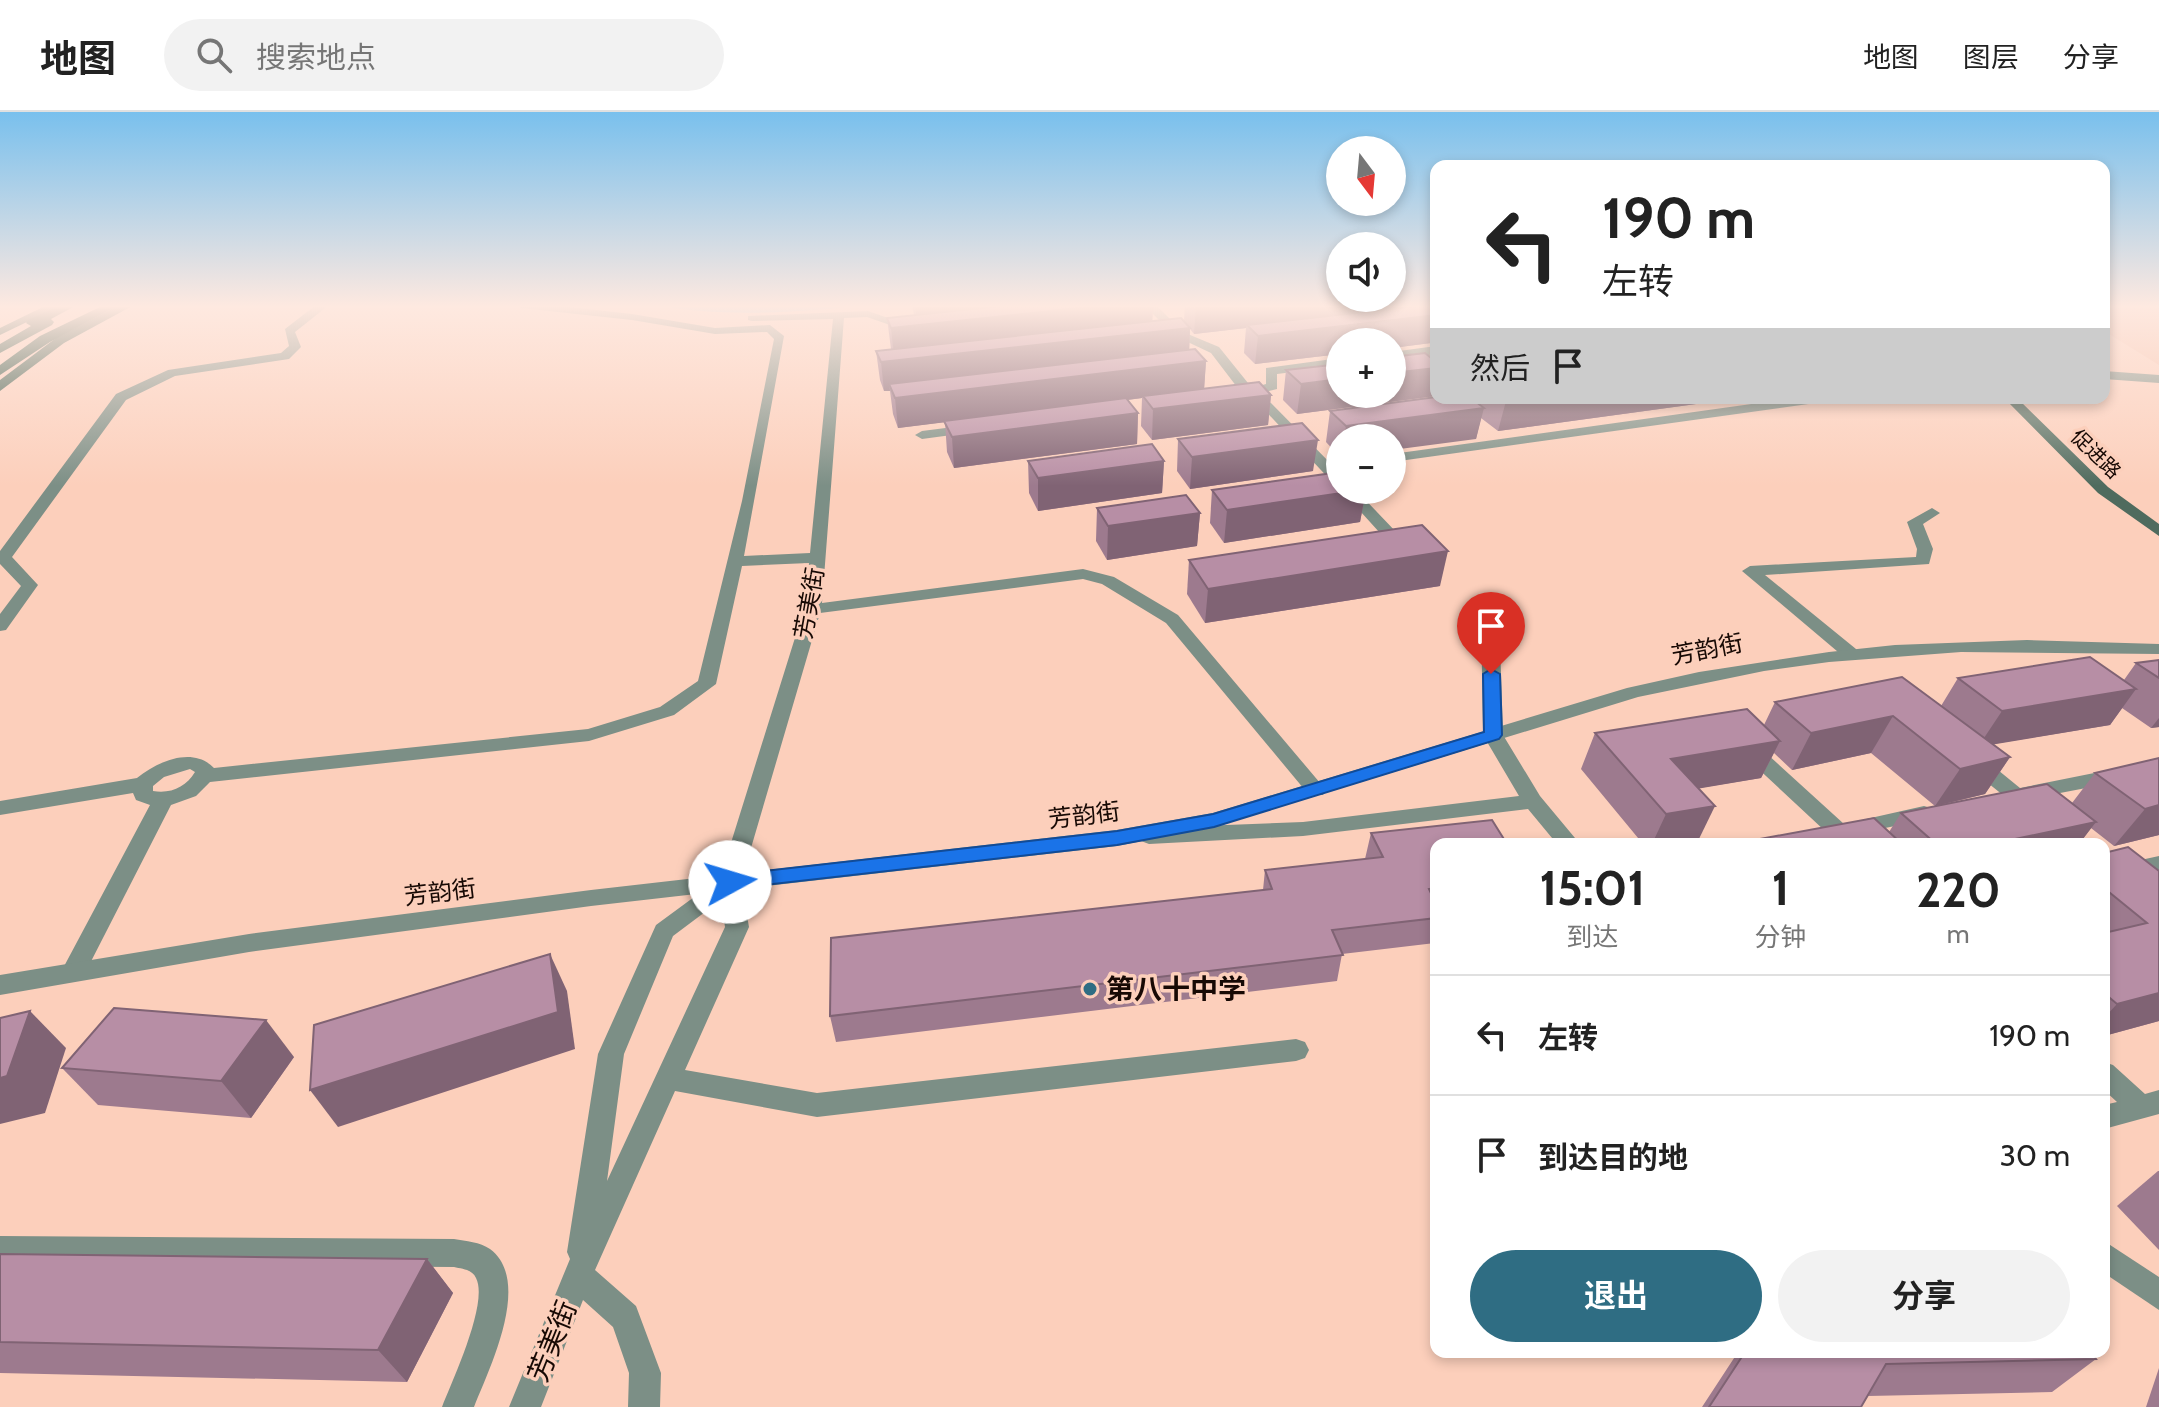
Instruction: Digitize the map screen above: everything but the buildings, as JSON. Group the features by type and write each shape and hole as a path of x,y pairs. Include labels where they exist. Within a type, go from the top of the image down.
{"main road":[{"path":"0,387 23,365"},
{"name":"促进路","path":"2016,404 2103,490 2159,531"},
{"name":"促进路","path":"2033,404 2159,519"}],"street":[{"path":"0,626 30,585 3,558 121,397 172,373 222,365"},
{"path":"205,776 203,766 197,763 178,764 157,772 143,784 141,790 147,798 164,799 193,788 205,776 589,735 667,711 707,684 774,365"},
{"name":"芳美街","path":"730,882 813,609 834,365"},
{"path":"1227,365 1243,387 1263,400 1326,459"},
{"path":"1221,397 1252,393 1273,386 1270,371 1313,365"},
{"path":"2110,375 2159,379"},
{"path":"1406,456 1780,404"},
{"path":"922,435 985,427"},
{"path":"1348,542 1391,536 1361,504"},
{"path":"1850,653 1750,571 1923,561 1925,549 1915,522 1932,513"},
{"path":"735,561 817,558"},
{"path":"813,609 1083,574 1108,580 1172,619 1316,790"},
{"path":"1490,613 1493,735 1533,801 1564,838"},
{"name":"芳韵街","path":"0,985 264,941 730,882 1117,838 1214,820 1634,692 1692,678 1850,653 1965,645 2159,649"},
{"path":"1954,745 2041,815"},
{"path":"1759,758 1846,837"},
{"path":"1987,801 2159,767"},
{"path":"0,808 143,784"},
{"path":"73,972 164,799"},
{"path":"1117,838 1303,829 1533,801"},
{"path":"1810,836 1846,837 1942,810"},
{"path":"2110,871 2159,864"},
{"path":"2110,872 2137,891"},
{"path":"730,882 737,927 578,1275 611,1054 664,931 730,882"},
{"path":"669,1079 817,1105 1296,1050"},
{"path":"2110,1077 2150,1104"},
{"path":"2110,1115 2150,1104"},
{"path":"0,1250 454,1253 479,1259 492,1273 495,1298 458,1407"},
{"path":"2110,1259 2159,1295"},
{"path":"578,1275 625,1317 645,1373 644,1407"},
{"name":"芳美街","path":"525,1407 578,1275"}],"place":[{"name":"第八十中学","path":"1090,989"}],"route":[{"path":"730,882 1117,838 1214,820 1493,735 1491,674"}]}
